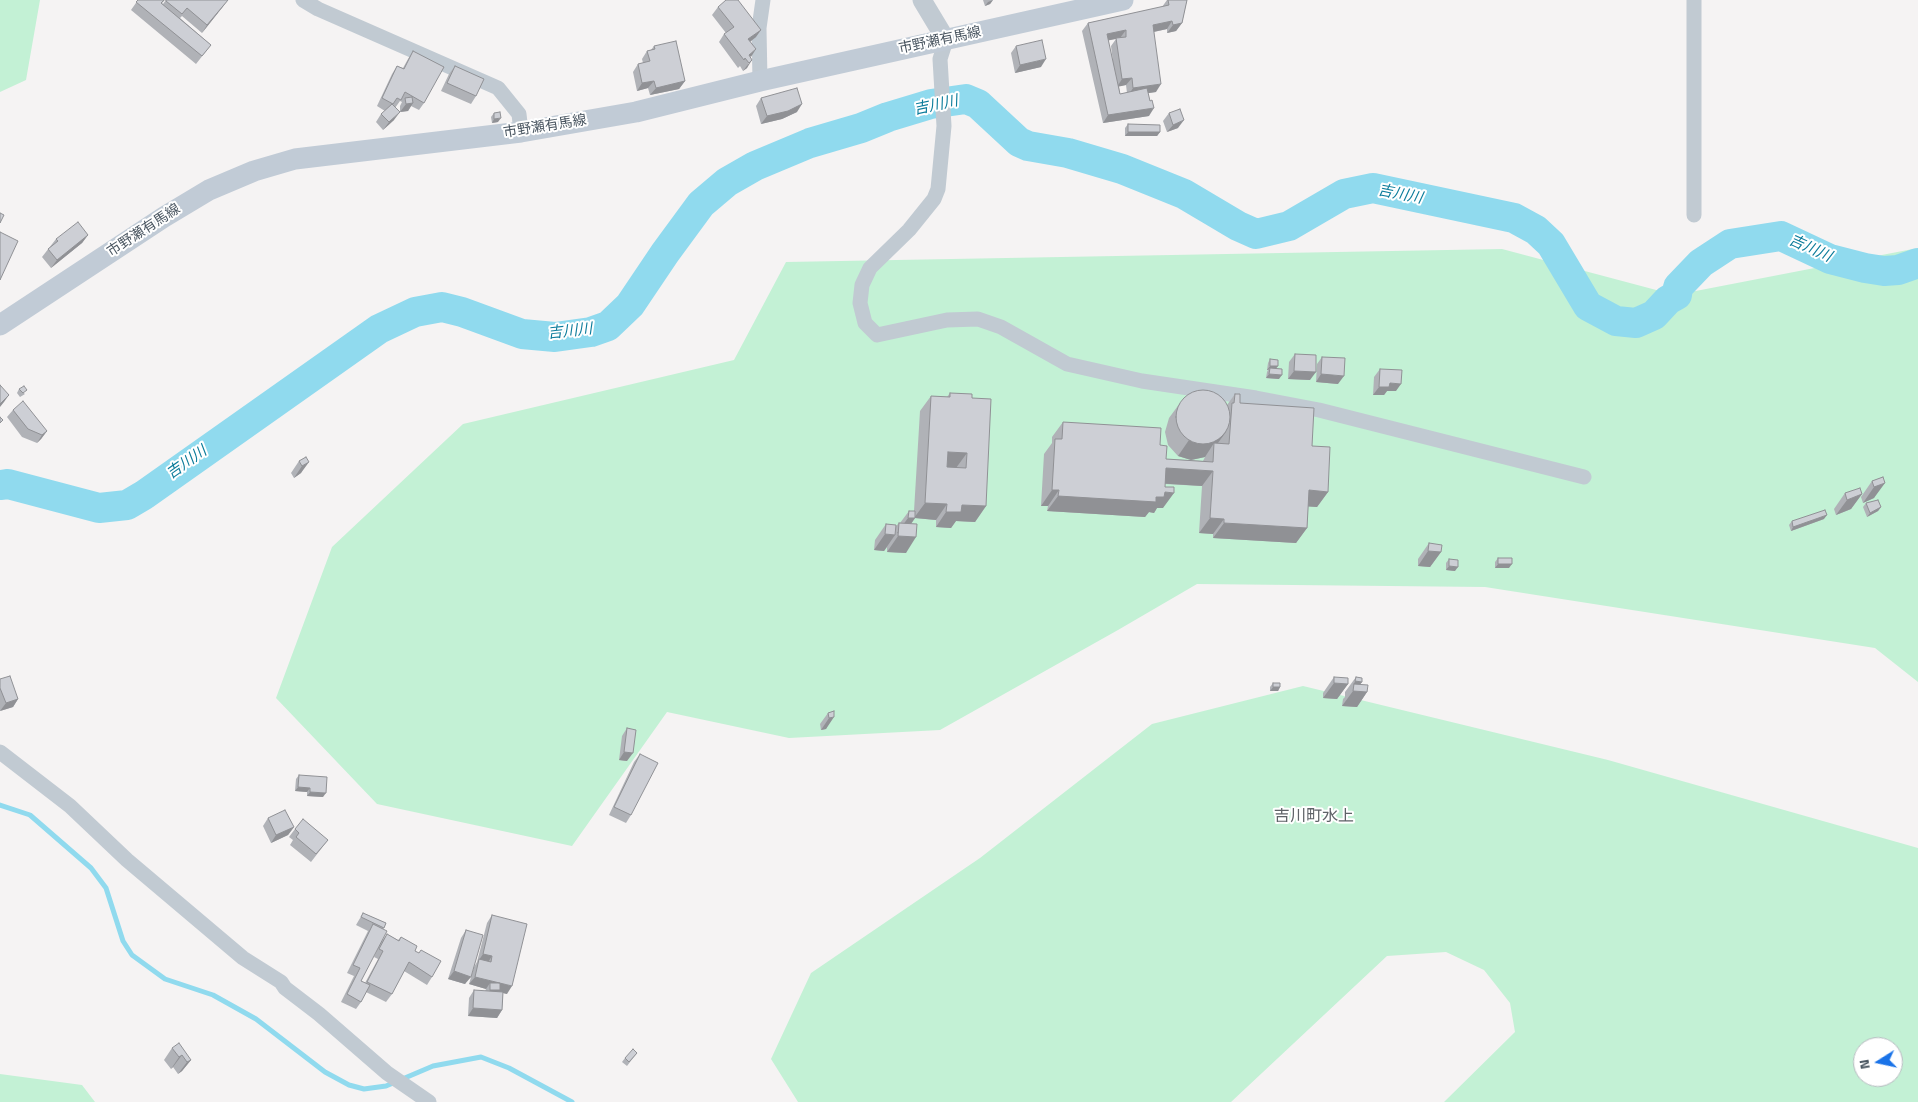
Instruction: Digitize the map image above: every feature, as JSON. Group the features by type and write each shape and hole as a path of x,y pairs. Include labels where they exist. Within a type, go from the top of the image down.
{"main road":[{"name":"市野瀬有馬線","path":"0,325 164,217 209,190 254,171 295,158 521,132 636,112 760,82 943,49 1123,0"}],"street":[{"path":"303,0 318,9 498,88 520,114 521,132"},
{"path":"760,82 759,28 763,0"},
{"path":"922,0 943,49 944,126 938,189 934,199 909,230 870,268 862,285 860,303 865,323 877,335 947,320 978,319 1001,327 1067,364 1142,381 1256,398 1319,410 1584,477"},
{"path":"1694,0 1694,215"},
{"path":"0,752 70,806 127,860 243,958 280,982 387,1073 429,1102"}],"green space":[{"path":"0,0 40,0 26,80 0,92"},
{"path":"1918,248 1918,682 1875,648 1485,587 1197,584 940,730 789,738 667,712 572,846 377,804 276,698 332,547 463,424 734,360 786,262 1502,249 1675,295"},
{"path":"1303,686 1608,760 1918,848 1918,1102 1444,1102 1515,1032 1510,1003 1484,970 1446,952 1387,956 1231,1102 798,1102 771,1059 811,973 980,858 1152,724"},
{"path":"0,1074 82,1085 95,1102 0,1102"}],"building":[{"path":"138,0 164,0 161,3 211,45 202,56 136,2"},
{"path":"166,0 228,0 207,25 187,8 182,14"},
{"path":"726,0 738,0 761,30 748,39 756,49 749,55 752,60 749,63 745,58 744,60 724,34 734,27 718,7"},
{"path":"1168,0 1187,0 1182,23 1173,25 1172,21 1153,25 1161,84 1133,88 1132,78 1122,79 1116,38 1126,37 1126,30 1107,34 1120,94 1147,88 1154,108 1108,115 1088,23 1169,5"},
{"path":"1042,40 1046,59 1020,65 1016,46"},
{"path":"676,41 685,81 656,88 654,81 642,83 638,64 650,61 647,51 655,49 654,46"},
{"path":"413,51 444,67 424,103 405,92 401,100 397,98 393,104 382,98 397,66 404,69"},
{"path":"455,66 484,79 476,96 447,83"},
{"path":"797,88 802,104 788,111 767,116 761,98"},
{"path":"412,97 413,103 406,104 405,98"},
{"path":"392,104 400,112 389,122 381,114"},
{"path":"1180,109 1184,120 1173,125 1169,113"},
{"path":"500,112 501,118 494,119 494,113"},
{"path":"1128,124 1160,125 1160,132 1128,132"},
{"path":"0,213 4,215 0,223"},
{"path":"78,222 88,235 57,260 48,249 58,241 56,239"},
{"path":"0,232 18,241 0,280"},
{"path":"1295,354 1316,355 1316,372 1294,371"},
{"path":"1322,357 1345,358 1344,376 1321,374"},
{"path":"1270,359 1278,360 1278,366 1270,366"},
{"path":"1270,368 1282,369 1282,375 1269,374"},
{"path":"1380,369 1402,370 1401,384 1390,383 1389,387 1379,387"},
{"path":"0,385 9,395 0,404"},
{"path":"24,386 27,390 23,393 19,389"},
{"path":"1203,390 1213,392 1222,398 1228,407 1230,417 1228,427 1222,436 1213,442 1203,444 1193,442 1184,436 1178,427 1176,417 1178,407 1184,398 1193,392"},
{"path":"950,393 972,394 972,398 991,399 986,506 962,505 961,512 946,512 947,504 925,503 931,396 950,397","holes":["948,452 967,453 966,468 947,467"]},
{"path":"1235,394 1240,394 1240,403 1314,408 1312,446 1330,447 1328,492 1309,490 1307,528 1224,523 1224,519 1210,518 1213,471 1166,468 1165,487 1174,487 1174,493 1165,492 1164,497 1156,497 1156,502 1058,496 1059,490 1052,490 1055,439 1062,439 1063,422 1161,428 1160,445 1167,446 1166,459 1213,462 1214,443 1229,444 1232,403 1234,403"},
{"path":"23,401 47,431 42,435 28,429 13,410"},
{"path":"306,457 309,462 302,466 299,461"},
{"path":"1883,477 1885,483 1874,487 1872,481"},
{"path":"1860,488 1862,494 1847,500 1845,493"},
{"path":"1878,500 1881,507 1870,513 1866,503"},
{"path":"1825,510 1827,515 1793,527 1792,521"},
{"path":"909,511 915,511 915,518 908,518"},
{"path":"899,523 917,524 916,537 898,536"},
{"path":"886,524 896,525 895,535 885,534"},
{"path":"1429,543 1442,545 1441,552 1428,551"},
{"path":"1498,558 1512,558 1512,564 1498,564"},
{"path":"1449,559 1458,560 1458,567 1449,566"},
{"path":"10,676 18,699 6,703 0,688 0,679"},
{"path":"1334,677 1348,678 1348,684 1334,683"},
{"path":"1356,677 1362,678 1362,682 1355,681"},
{"path":"1273,683 1280,683 1280,687 1273,687"},
{"path":"1354,684 1368,685 1367,692 1353,691"},
{"path":"834,711 834,717 829,718 828,713"},
{"path":"627,728 636,730 633,753 624,752"},
{"path":"640,754 658,763 631,815 614,807"},
{"path":"299,775 327,777 326,793 310,792 310,788 298,787"},
{"path":"285,810 294,827 276,835 268,818"},
{"path":"303,819 328,840 316,854 296,837 299,833 295,829"},
{"path":"363,913 386,923 384,928 361,917"},
{"path":"492,915 527,924 512,986 475,977 479,959 491,962 492,956 483,954"},
{"path":"373,924 387,931 361,981 370,985 361,1002 347,994 360,968 353,965"},
{"path":"466,930 483,935 471,977 454,971"},
{"path":"387,934 399,941 401,937 417,946 415,951 419,953 421,950 441,961 432,977 409,962 392,994 367,982 383,951 379,949"},
{"path":"490,983 500,983 500,990 490,990"},
{"path":"474,990 503,992 502,1010 473,1008"},
{"path":"179,1043 191,1060 187,1062 182,1055 179,1057 172,1048"},
{"path":"633,1049 637,1053 629,1062 625,1058"}],"waterway":[{"name":"吉川川","path":"0,485 8,484 99,508 127,505 144,495 379,329 415,312 442,307 462,312 522,334 555,337 591,332 608,326 630,305 701,204 727,182 755,166 810,143 931,104 966,99 978,104 1019,142 1028,146 1068,153 1122,169 1184,194 1238,226 1256,234 1289,226 1344,194 1373,188 1514,218 1536,230 1551,244 1588,306 1616,321 1636,323 1654,315 1668,300 1677,295 1678,287 1701,263 1730,244 1781,236 1830,259 1865,268 1884,271 1898,270 1918,263"},
{"path":"0,805 30,815 91,868 106,888 123,941 132,955 165,979 213,995 256,1019 325,1072 349,1085 364,1089 386,1086 433,1066 481,1057 509,1068 572,1102"}],"district":[{"name":"吉川町水上","path":"1314,817"}]}
